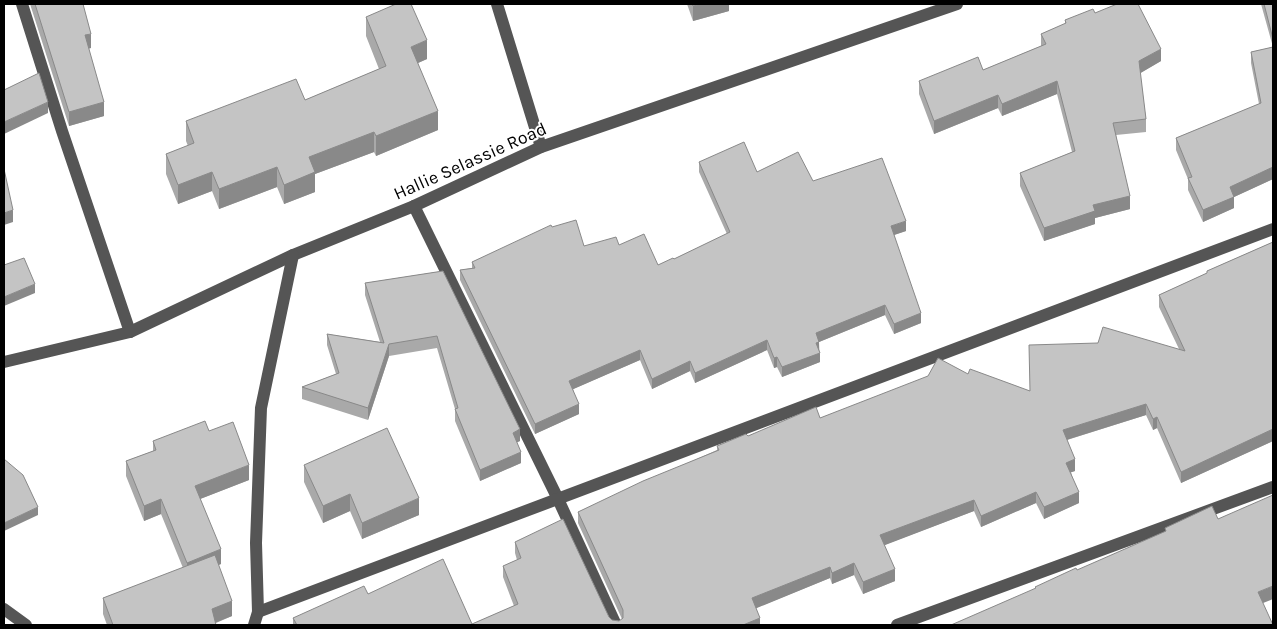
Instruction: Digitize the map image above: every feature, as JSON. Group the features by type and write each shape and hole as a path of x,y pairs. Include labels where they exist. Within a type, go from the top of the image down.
{"street":[{"path":"22,4 62,131 130,332"},
{"path":"497,4 541,147"},
{"name":"Hallie Selassie Road","path":"4,362 130,332 293,255 414,206 541,147 957,4"},
{"path":"414,206 558,499 616,625"},
{"path":"258,612 1273,230"},
{"path":"254,625 258,612 256,543 262,408 293,255"},
{"path":"896,625 1273,487"},
{"path":"4,609 26,625"}],"building":[{"path":"35,4 83,4 91,34 85,35 104,102 69,112"},
{"path":"396,4 411,4 427,40 411,47 438,111 376,136 374,132 309,157 315,172 284,185 277,167 219,189 212,172 178,185 166,154 194,143 186,121 296,79 305,100 386,66 366,17"},
{"path":"1117,4 1138,4 1161,49 1139,61 1146,119 1113,123 1130,196 1093,205 1095,211 1044,228 1020,173 1075,151 1057,81 1002,104 998,95 934,121 919,81 978,57 983,70 1046,44 1041,34 1066,23 1065,20 1093,9 1095,13"},
{"path":"1264,4 1273,4 1273,39"},
{"path":"1273,47 1273,167 1230,187 1234,197 1203,210 1188,178 1192,177 1176,138 1261,103 1251,52"},
{"path":"39,73 48,102 4,122 4,90"},
{"path":"744,142 757,172 798,152 813,181 882,158 906,221 891,226 921,313 894,324 885,305 816,333 819,342 816,343 820,353 782,367 777,357 774,358 767,340 695,373 690,361 652,379 640,350 569,381 579,404 535,424 460,270 475,268 472,262 551,225 552,227 576,220 584,246 616,237 619,245 644,234 658,265 674,259 730,232 699,162"},
{"path":"4,169 13,210 4,213"},
{"path":"1273,242 1273,429 1181,472 1157,417 1153,419 1146,404 1063,430 1075,459 1066,463 1079,492 1044,507 1036,492 981,516 974,500 880,535 895,569 863,582 854,563 832,573 830,567 752,598 760,618 743,625 297,625 293,618 364,586 368,594 443,559 472,624 518,604 503,566 521,558 515,542 563,519 609,617 612,620 619,621 623,618 623,610 578,512 643,481 719,450 717,446 746,434 748,436 816,407 820,418 928,376 938,358 968,374 970,369 1030,391 1029,345 1098,343 1103,327 1185,351 1159,295 1207,273 1207,271"},
{"path":"24,258 35,284 4,297 4,265"},
{"path":"443,271 520,429 513,433 521,452 480,470 455,409 458,408 437,336 389,344 368,408 302,387 339,373 327,334 384,343 365,283"},
{"path":"205,421 209,431 233,422 249,465 195,486 221,549 187,563 161,499 144,506 126,461 156,450 153,441"},
{"path":"387,428 419,498 362,523 350,494 323,506 304,465"},
{"path":"4,459 23,475 38,507 4,523"},
{"path":"1273,495 1273,586 1258,592 1273,625 951,625 1036,588 1076,568 1077,570 1166,531 1165,528 1212,506 1218,519"},
{"path":"215,555 232,601 212,609 216,625 113,625 103,598"}]}
